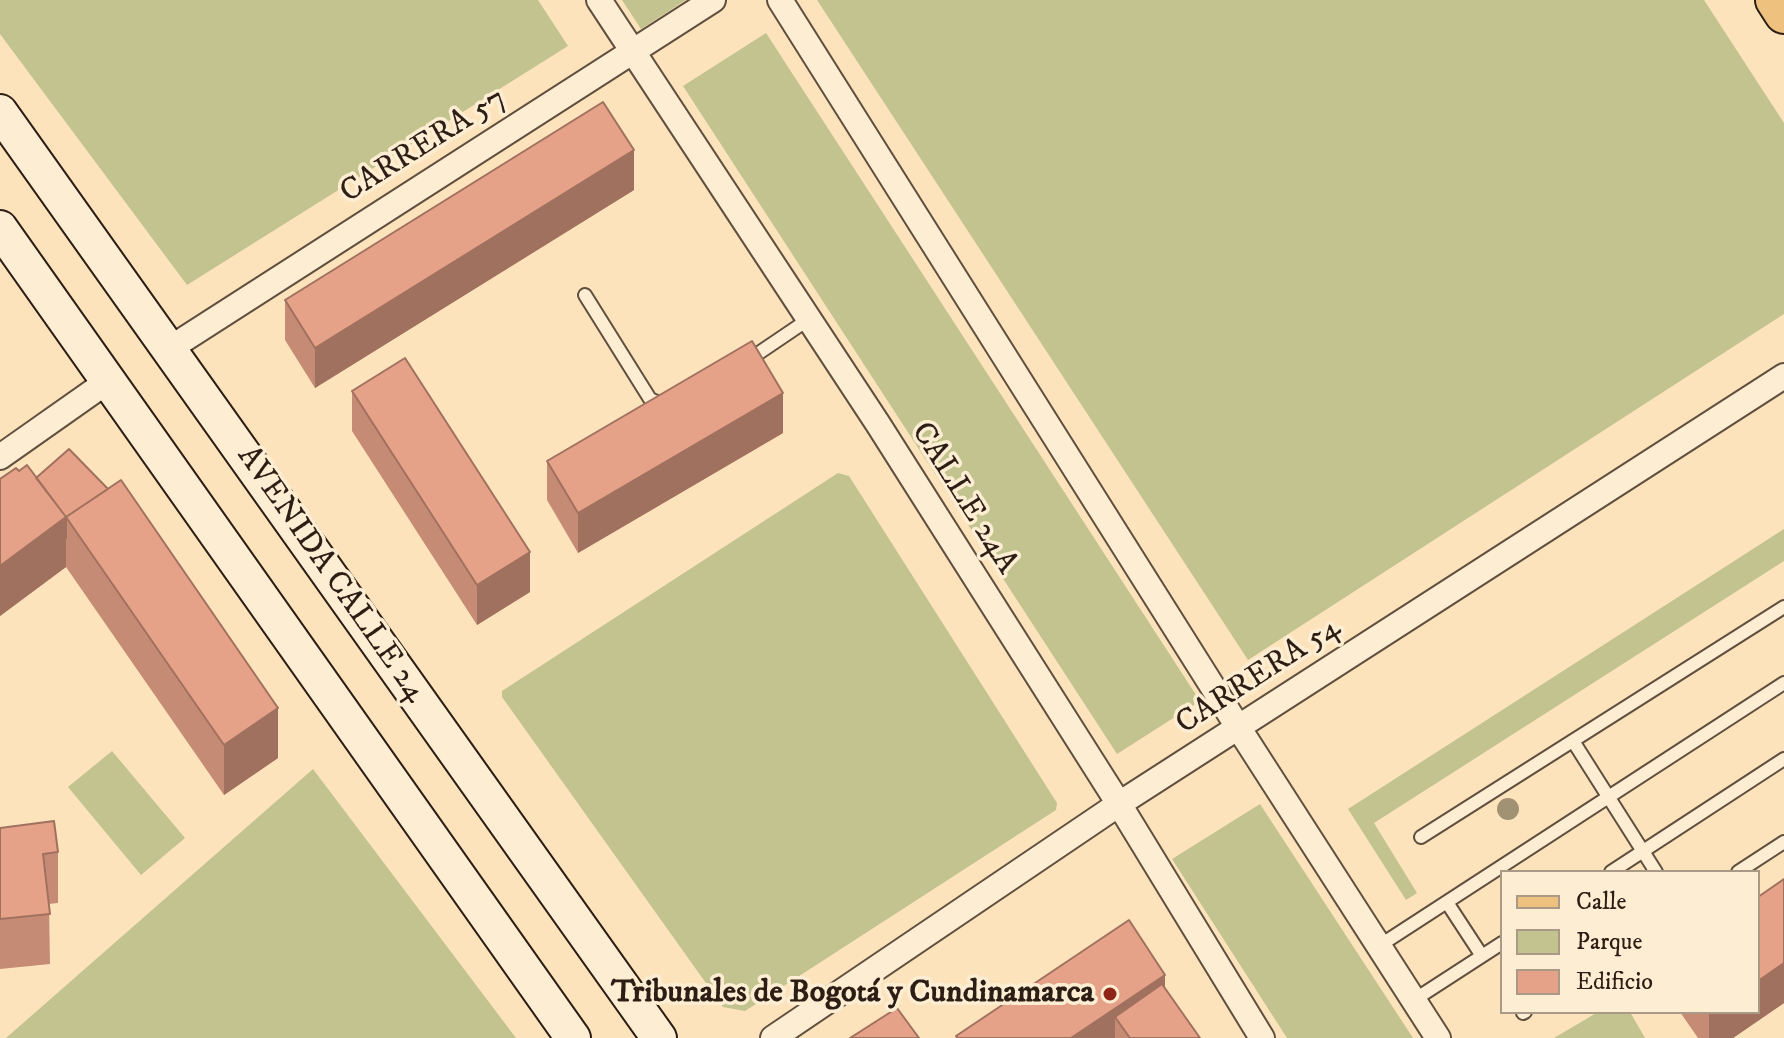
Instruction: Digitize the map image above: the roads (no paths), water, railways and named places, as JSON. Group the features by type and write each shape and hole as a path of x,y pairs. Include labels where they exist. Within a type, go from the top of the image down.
{"main road":[{"path":"1775,0 1784,14"},
{"name":"AVENIDA CALLE 24","path":"0,112 659,1038"},
{"path":"0,228 573,1038"}],"street":[{"name":"CALLE 24A","path":"599,0 809,319 1119,804 1262,1038"},
{"name":"CARRERA 57","path":"169,349 713,0"},
{"path":"780,0 1238,727 1438,1038"},
{"name":"CARRERA 54","path":"773,1038 1119,804 1784,376"},
{"path":"0,457 108,381"}],"lane":[{"path":"585,295 650,399 665,406 682,405"},
{"path":"733,371 809,319"},
{"path":"1421,837 1784,607"},
{"path":"1379,946 1784,683"},
{"path":"1573,741 1655,870"},
{"path":"1614,870 1784,759"},
{"path":"1741,870 1784,842"},
{"path":"1448,904 1482,956"},
{"path":"1414,1000 1500,944"}],"place":[{"name":"Tribunales de Bogotá y Cundinamarca","path":"1110,994"}]}
